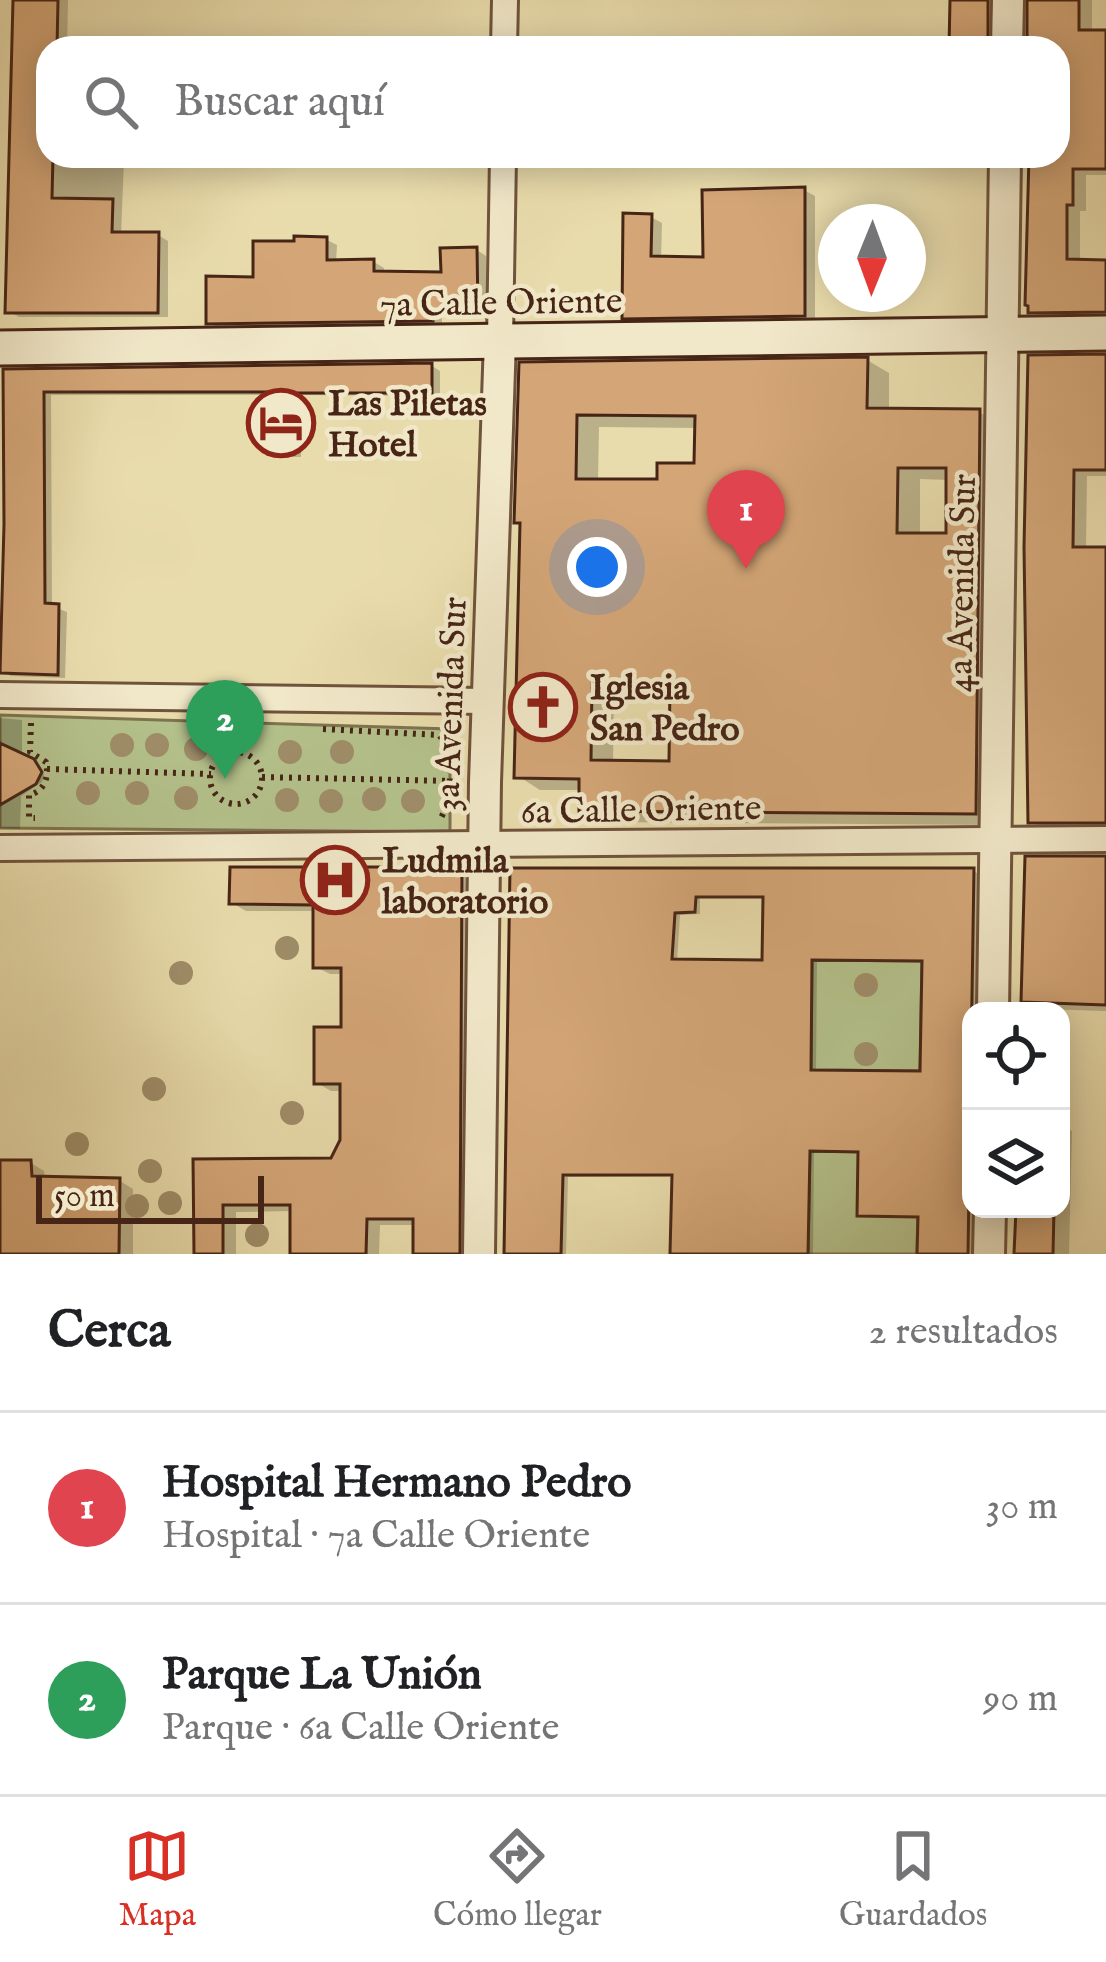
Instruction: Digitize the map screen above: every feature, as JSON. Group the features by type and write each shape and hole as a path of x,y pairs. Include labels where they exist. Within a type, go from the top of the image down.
{"main road":[{"name":"7a Calle Oriente","path":"0,348 1106,332"}],"street":[{"path":"504,36 505,0"},
{"path":"1007,36 1008,0"},
{"name":"3a Avenida Sur","path":"479,1254 487,701 503,168"},
{"name":"4a Avenida Sur","path":"993,1002 1005,168"},
{"path":"0,695 487,701"},
{"name":"6a Calle Oriente","path":"0,848 1106,839"},
{"path":"989,1254 990,1218"}],"path":[{"path":"31,720 30,752 40,757 47,777 40,790 29,795 29,818 52,818"},
{"path":"236,753 237,727"},
{"path":"262,777 448,781 447,743 434,733 303,729"},
{"path":"236,753 255,760 262,777 254,797 235,804 216,795 211,774 223,756 236,753"},
{"path":"47,769 211,774"}],"green space":[{"path":"0,715 450,729 450,832 0,828"},
{"path":"812,960 922,961 920,1071 811,1070"},
{"path":"810,1151 919,1152 917,1254 808,1254"}],"building":[{"path":"13,0 58,0 57,36 36,36 36,168 53,168 52,198 113,199 112,232 159,232 158,313 5,313"},
{"path":"950,0 988,0 988,36 949,36"},
{"path":"1027,0 1079,0 1079,30 1106,30 1106,169 1073,169 1067,259 1106,260 1106,312 1028,313 1025,305 1029,168 1070,168 1070,36 1027,36"},
{"path":"805,187 805,316 622,319 623,213 652,214 651,256 703,257 702,190"},
{"path":"294,236 327,237 327,260 374,259 374,271 441,272 440,248 477,247 478,311 433,311 433,321 206,324 206,276 253,277 253,241 294,241"},
{"path":"1106,354 1106,470 1074,470 1073,547 1106,547 1106,823 1028,823 1024,547 1028,355"},
{"path":"868,357 867,408 980,409 976,814 579,811 579,779 514,778 519,362","holes":["577,415 695,416 694,463 657,463 657,479 576,479","898,468 946,468 946,533 897,533","592,683 670,684 669,761 591,760"]},
{"path":"432,363 432,393 295,393 294,454 268,454 269,392 44,392 45,603 59,604 58,675 0,673 3,369"},
{"path":"0,743 34,759 42,772 36,784 0,805"},
{"path":"1025,856 1106,856 1106,1005 1021,1002"},
{"path":"230,867 462,867 460,1254 413,1254 413,1219 367,1219 366,1254 290,1254 290,1205 223,1205 223,1254 194,1254 193,1159 331,1158 340,1140 340,1084 314,1084 314,1027 341,1027 341,968 313,968 313,905 229,904"},
{"path":"510,868 974,868 972,1002 962,1002 962,1218 969,1218 968,1254 917,1254 918,1217 857,1216 858,1152 810,1151 808,1254 670,1254 672,1175 563,1175 561,1254 504,1254","holes":["696,897 763,897 762,960 672,959 675,913 695,912","812,960 922,961 920,1071 811,1070"]},
{"path":"0,1160 31,1160 32,1176 120,1178 119,1254 0,1254"},
{"path":"1016,1218 1054,1218 1053,1254 1014,1254"}],"place":[{"name":"Las Piletas Hotel","path":"281,423"},
{"name":"Hospital Hermano Pedro","path":"746,569"},
{"name":"Iglesia San Pedro","path":"543,707"},
{"name":"Parque La Unión","path":"225,779"},
{"name":"Ludmila laboratorio","path":"335,880"}]}
